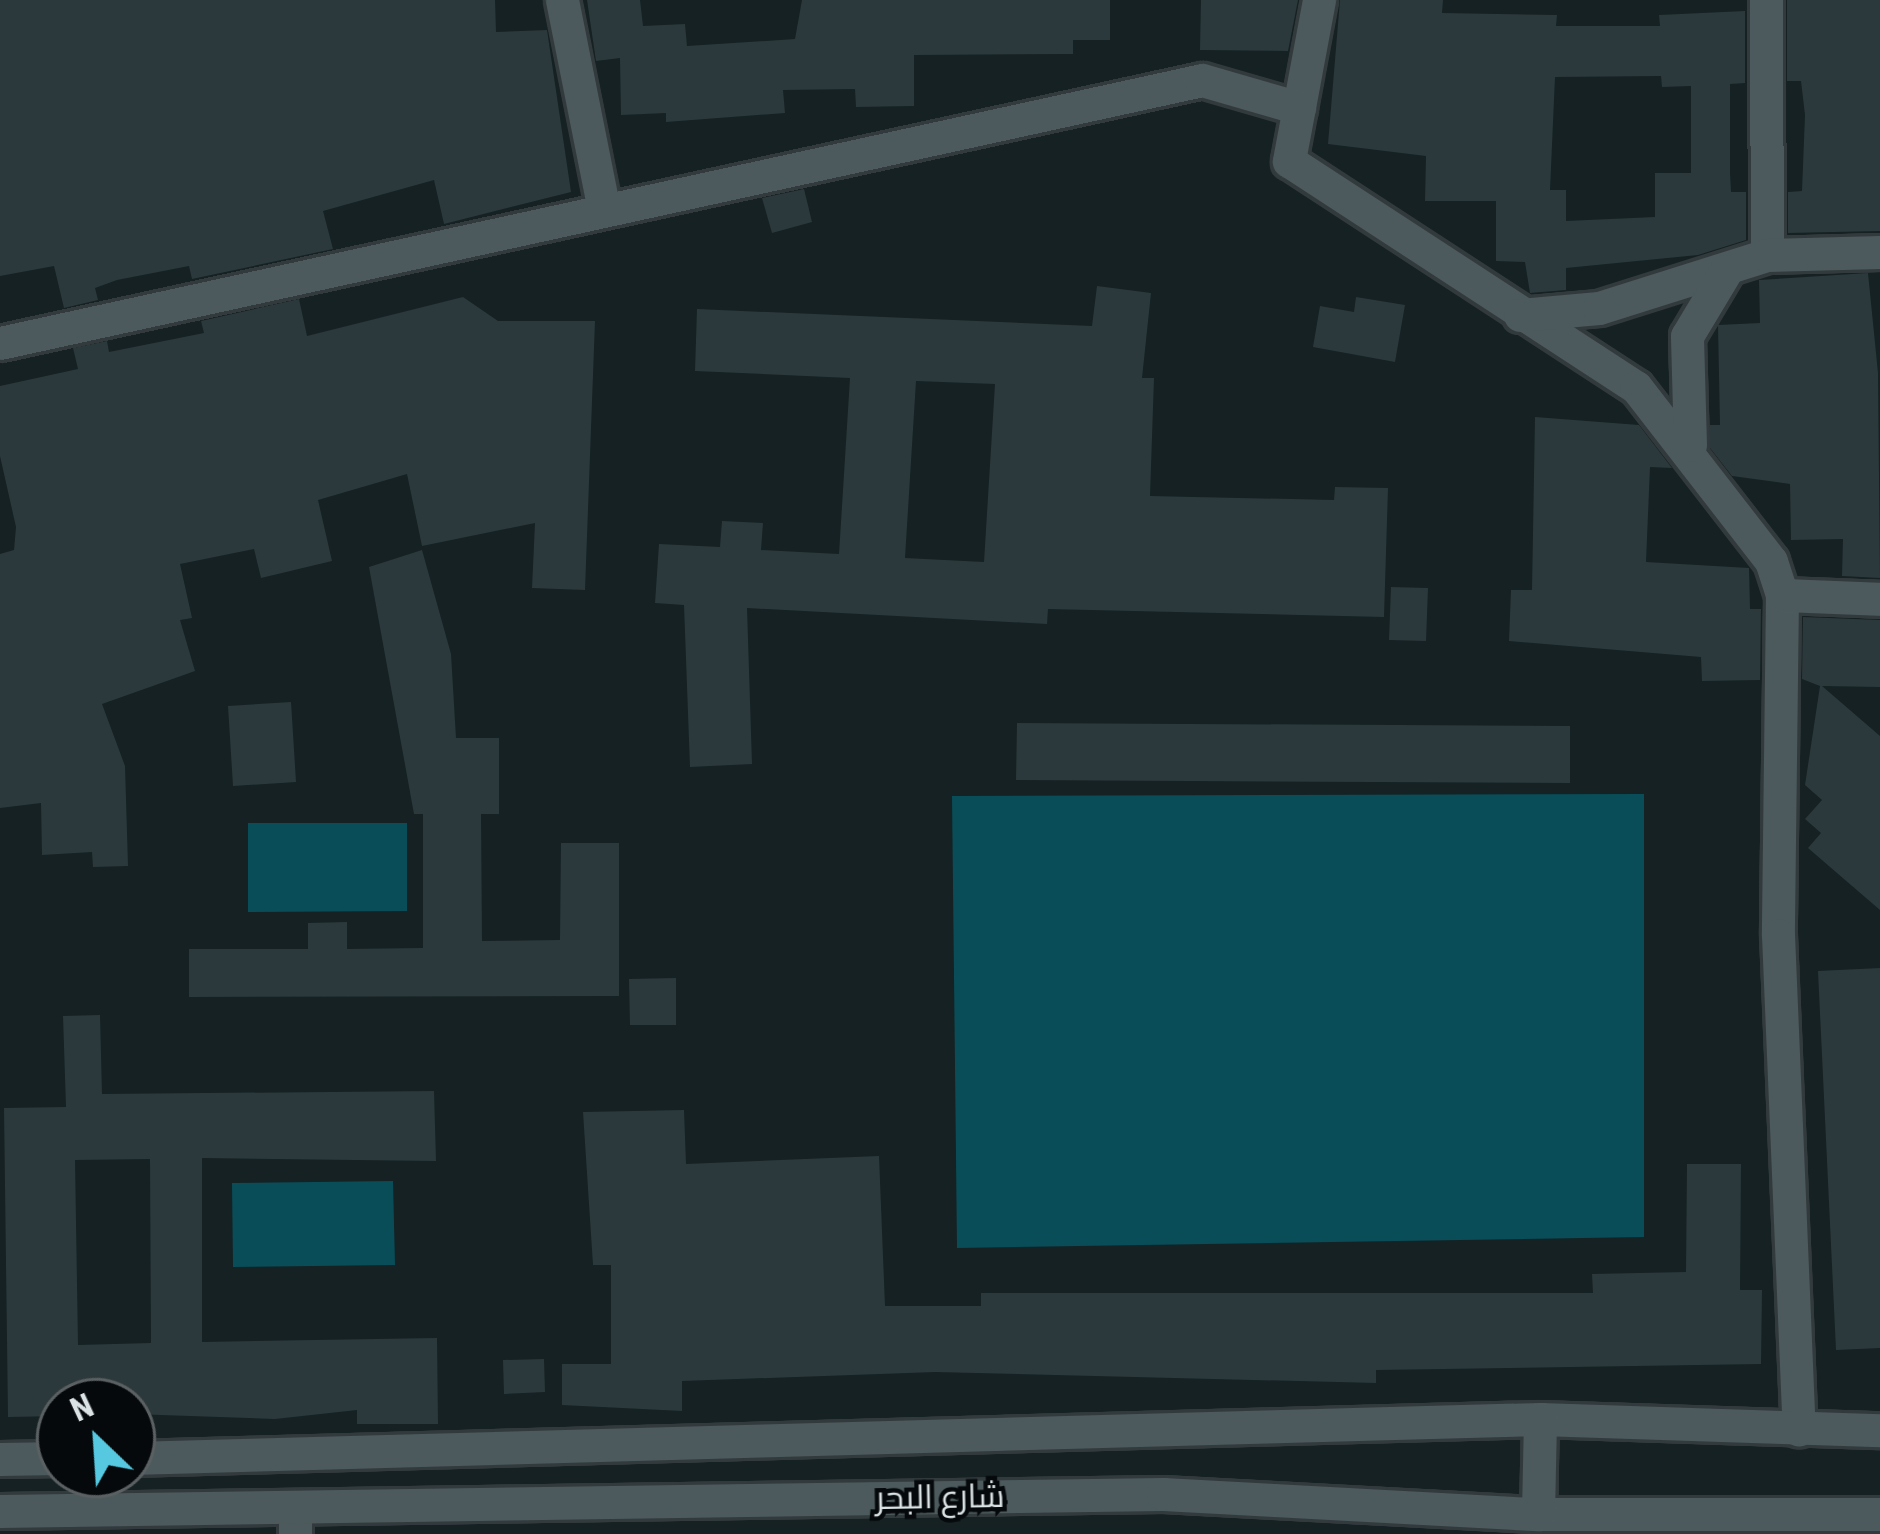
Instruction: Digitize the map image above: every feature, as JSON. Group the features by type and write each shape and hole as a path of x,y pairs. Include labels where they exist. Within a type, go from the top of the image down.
{"street":[{"path":"562,0 603,206"},
{"path":"1319,0 1289,161 1636,387 1690,445 1771,562 1782,595 1778,935 1799,1430"},
{"path":"1766,0 1767,255"},
{"path":"0,343 603,206 1202,80 1299,107"},
{"path":"1520,315 1599,308 1767,255 1880,252"},
{"path":"1690,445 1687,336 1727,269"},
{"path":"1782,595 1880,599"},
{"path":"1536,1524 1540,1419"},
{"name":"شارع البحر","path":"156,1457 1540,1419 1880,1430"},
{"path":"0,1459 36,1458"},
{"name":"شارع البحر","path":"0,1511 295,1521 1163,1494 1536,1524 1880,1514"}],"shaded area":[{"path":"1644,794 1644,1237 957,1248 952,796"},
{"path":"248,823 407,823 407,911 248,912"},
{"path":"393,1181 395,1265 233,1267 232,1183"}],"building":[{"path":"0,0 495,0 496,32 547,30 571,192 444,224 434,180 323,211 333,249 192,279 189,266 117,280 95,288 98,300 64,308 54,266 0,276"},
{"path":"587,0 640,0 643,26 685,24 687,46 795,39 802,0 1110,0 1110,40 1073,40 1073,54 914,55 914,106 856,107 855,89 783,90 785,113 666,122 666,113 621,115 620,58 596,61"},
{"path":"1201,0 1298,0 1288,51 1200,50"},
{"path":"1340,0 1443,0 1442,13 1557,15 1556,26 1660,26 1659,15 1745,11 1745,83 1730,84 1730,173 1731,192 1746,192 1746,240 1698,255 1566,268 1566,290 1530,293 1525,262 1496,261 1496,201 1425,201 1426,156 1328,144","holes":["1661,76 1662,87 1691,86 1691,173 1655,173 1655,217 1566,221 1566,190 1550,190 1555,77"]},
{"path":"1787,0 1880,0 1880,231 1788,233 1788,192 1802,191 1805,115 1801,81 1787,81"},
{"path":"804,189 812,222 772,233 762,198"},
{"path":"1868,273 1878,373 1880,578 1842,576 1843,539 1791,540 1790,484 1732,476 1710,448 1710,425 1720,425 1718,325 1760,323 1759,280"},
{"path":"1097,286 1151,293 1142,378 1154,378 1150,496 1334,500 1335,487 1388,488 1384,617 1048,609 1047,624 747,608 752,764 690,767 684,605 655,603 659,544 720,547 722,521 763,523 761,550 839,554 850,378 695,371 697,309 1092,326","holes":["916,381 995,384 984,562 905,558"]},
{"path":"463,297 498,321 595,321 585,590 532,588 535,523 422,546 407,474 318,500 332,561 261,578 254,549 180,564 192,618 180,620 195,671 102,704 125,766 128,866 93,867 92,852 42,855 41,803 0,808 0,554 14,550 16,527 0,456 0,386 78,369 73,348 107,341 109,352 204,333 201,321 299,299 307,336"},
{"path":"1356,297 1405,305 1395,362 1313,347 1320,306 1354,312"},
{"path":"1535,417 1639,425 1672,468 1650,467 1646,562 1749,568 1750,609 1761,609 1760,680 1702,681 1701,657 1509,641 1511,590 1532,590"},
{"path":"422,550 451,654 456,738 499,738 499,814 481,814 482,941 560,940 561,843 619,843 619,996 189,997 189,949 308,949 308,923 347,922 347,949 423,948 423,814 414,814 369,567"},
{"path":"1391,587 1428,588 1426,641 1389,640"},
{"path":"1803,617 1880,620 1880,687 1822,686 1880,736 1880,910 1808,848 1821,833 1805,819 1822,800 1805,785 1820,686 1802,679"},
{"path":"291,702 296,782 233,786 228,706"},
{"path":"1017,723 1570,726 1570,783 1016,780"},
{"path":"1880,968 1880,1348 1836,1350 1818,971"},
{"path":"676,978 676,1025 630,1025 629,979"},
{"path":"100,1015 102,1094 434,1091 436,1161 202,1158 202,1342 437,1338 438,1424 357,1424 357,1410 275,1419 156,1415 156,1378 36,1378 36,1416 8,1417 4,1108 66,1107 63,1016","holes":["150,1159 151,1343 78,1345 75,1160"]},
{"path":"684,1110 686,1164 879,1156 885,1306 981,1306 981,1293 1593,1293 1592,1274 1686,1272 1687,1164 1741,1164 1740,1290 1762,1290 1761,1364 1376,1370 1376,1383 935,1372 682,1381 682,1411 562,1405 562,1364 611,1364 611,1265 593,1265 583,1112"},
{"path":"544,1359 545,1392 504,1394 503,1360"}]}
